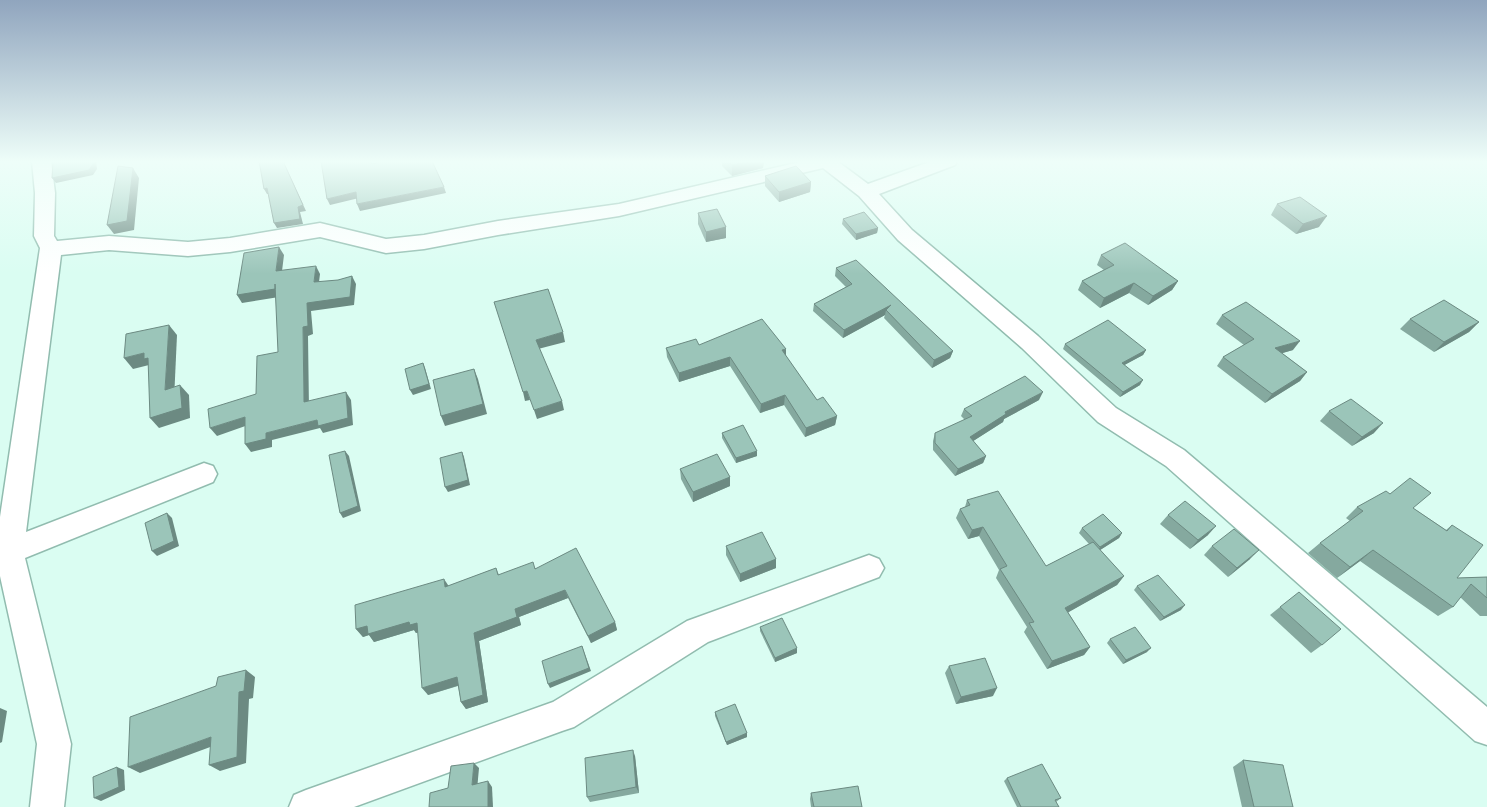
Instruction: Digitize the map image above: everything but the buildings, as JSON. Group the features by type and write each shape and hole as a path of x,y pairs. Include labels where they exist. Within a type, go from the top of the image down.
{"street":[{"path":"44,199 44,236 50,248 4,553 54,744 47,807"},
{"path":"50,248 70,248 109,243 188,249 230,245 320,230 386,246 424,242 498,228 619,210 669,199"},
{"path":"872,199 905,235 1030,342 1107,415 1175,458 1487,729"},
{"path":"4,553 204,474"},
{"path":"306,807 562,715 698,631 869,568"}]}
